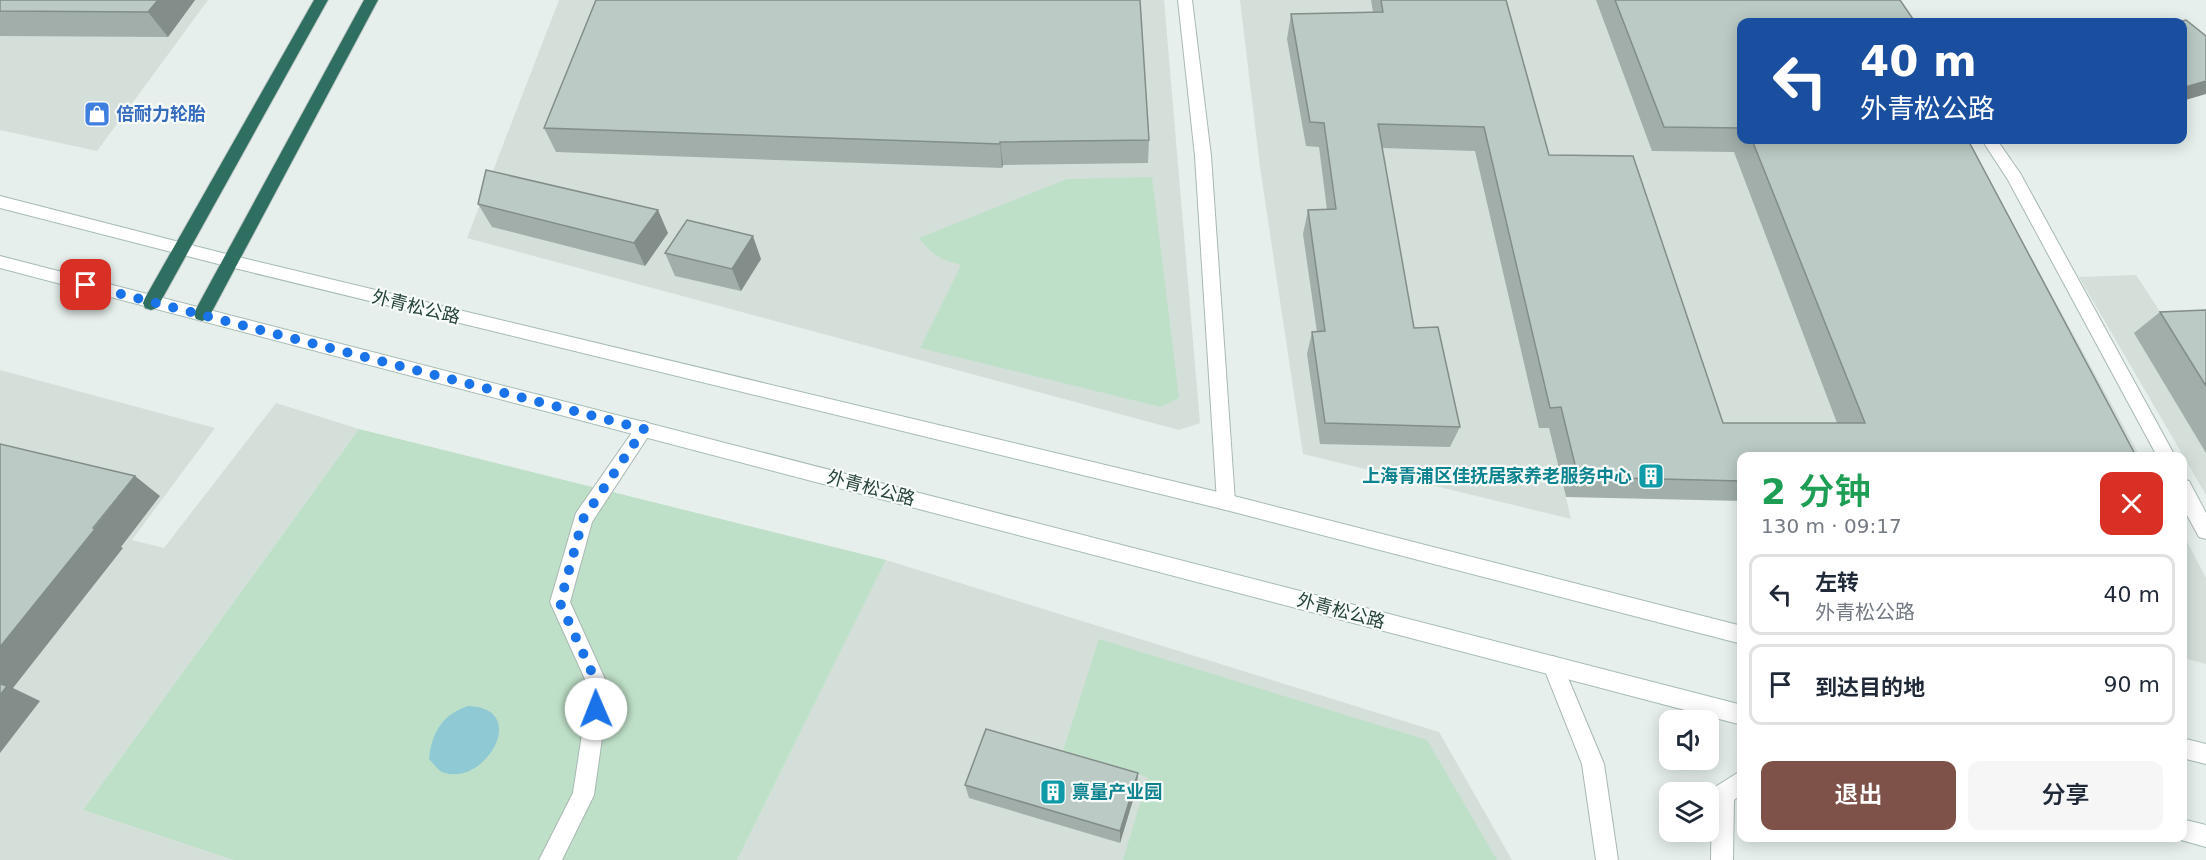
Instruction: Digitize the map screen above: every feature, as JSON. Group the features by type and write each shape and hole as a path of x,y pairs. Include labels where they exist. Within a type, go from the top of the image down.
{"highway":[{"path":"151,303 321,0"},
{"path":"202,314 371,0"}],"main road":[{"path":"1185,0 1203,156 1226,502"},
{"path":"1992,144 2014,177 2164,452"},
{"name":"外青松公路","path":"0,202 230,261 1226,502 1737,633"},
{"name":"外青松公路","path":"0,262 1737,714"},
{"path":"550,860 583,795 599,688 560,603 583,519 644,429"},
{"path":"2187,496 2206,531"},
{"path":"1553,666 1593,764 1608,860"},
{"path":"2187,749 2206,754"},
{"path":"1722,860 1723,795 1737,784"},
{"path":"2187,831 2206,836"}],"shaded area":[{"path":"0,0 208,0 97,151 0,130"},
{"path":"559,0 1164,0 1200,423 1179,430 467,238"},
{"path":"1240,0 1880,0 1767,18 1737,18 1737,144 1969,144 2138,452 1737,453 1553,444 1571,519 1303,454 1260,167"},
{"path":"2136,275 2163,316 2206,339 2206,495 2187,462 2187,452 2181,452 2079,277"},
{"path":"0,370 215,428 132,540 164,548 276,403 359,429 83,810 233,860 0,860"},
{"path":"2187,542 2206,578 2206,664 2187,659"},
{"path":"886,560 1439,732 1512,860 737,860"}],"green space":[{"path":"1152,177 1179,398 1161,407 920,348 961,265 937,256 919,238 1067,179"},
{"path":"359,429 886,560 737,860 233,860 83,810"},
{"path":"1099,639 1427,740 1497,860 1123,860 1148,777 1063,751"}],"water":[{"path":"468,706 487,710 497,720 499,732 495,746 486,759 473,769 458,774 442,772 429,759 436,733 451,714"}],"building":[{"path":"0,0 158,0 148,12 0,11"},
{"path":"596,0 1140,0 1149,140 1000,142 1000,144 544,128"},
{"path":"1381,0 1506,0 1549,155 1633,156 1723,423 1865,423 1754,144 1970,144 2134,452 1737,452 1737,481 1578,477 1561,407 1550,408 1484,127 1378,124 1414,328 1438,327 1460,427 1325,423 1312,332 1325,331 1308,210 1336,209 1324,123 1310,122 1291,14 1383,12"},
{"path":"1615,0 1900,0 1912,18 1737,18 1737,128 1664,127"},
{"path":"2187,21 2206,36 2206,81 2187,87"},
{"path":"486,170 658,210 634,243 478,204"},
{"path":"687,220 753,236 732,269 665,253"},
{"path":"2206,310 2206,386 2160,312"},
{"path":"0,444 135,476 0,647"},
{"path":"0,684 7,686 0,695"},
{"name":"禀量产业园","path":"986,729 1138,773 1120,831 965,785"}],"place":[{"name":"倍耐力轮胎","path":"97,114"},
{"name":"上海青浦区佳抚居家养老服务中心","path":"1651,476"},
{"name":"禀量产业园","path":"1053,792"}],"route":[{"path":"86,285 644,429 583,519 560,603 599,688 596,709"}]}
